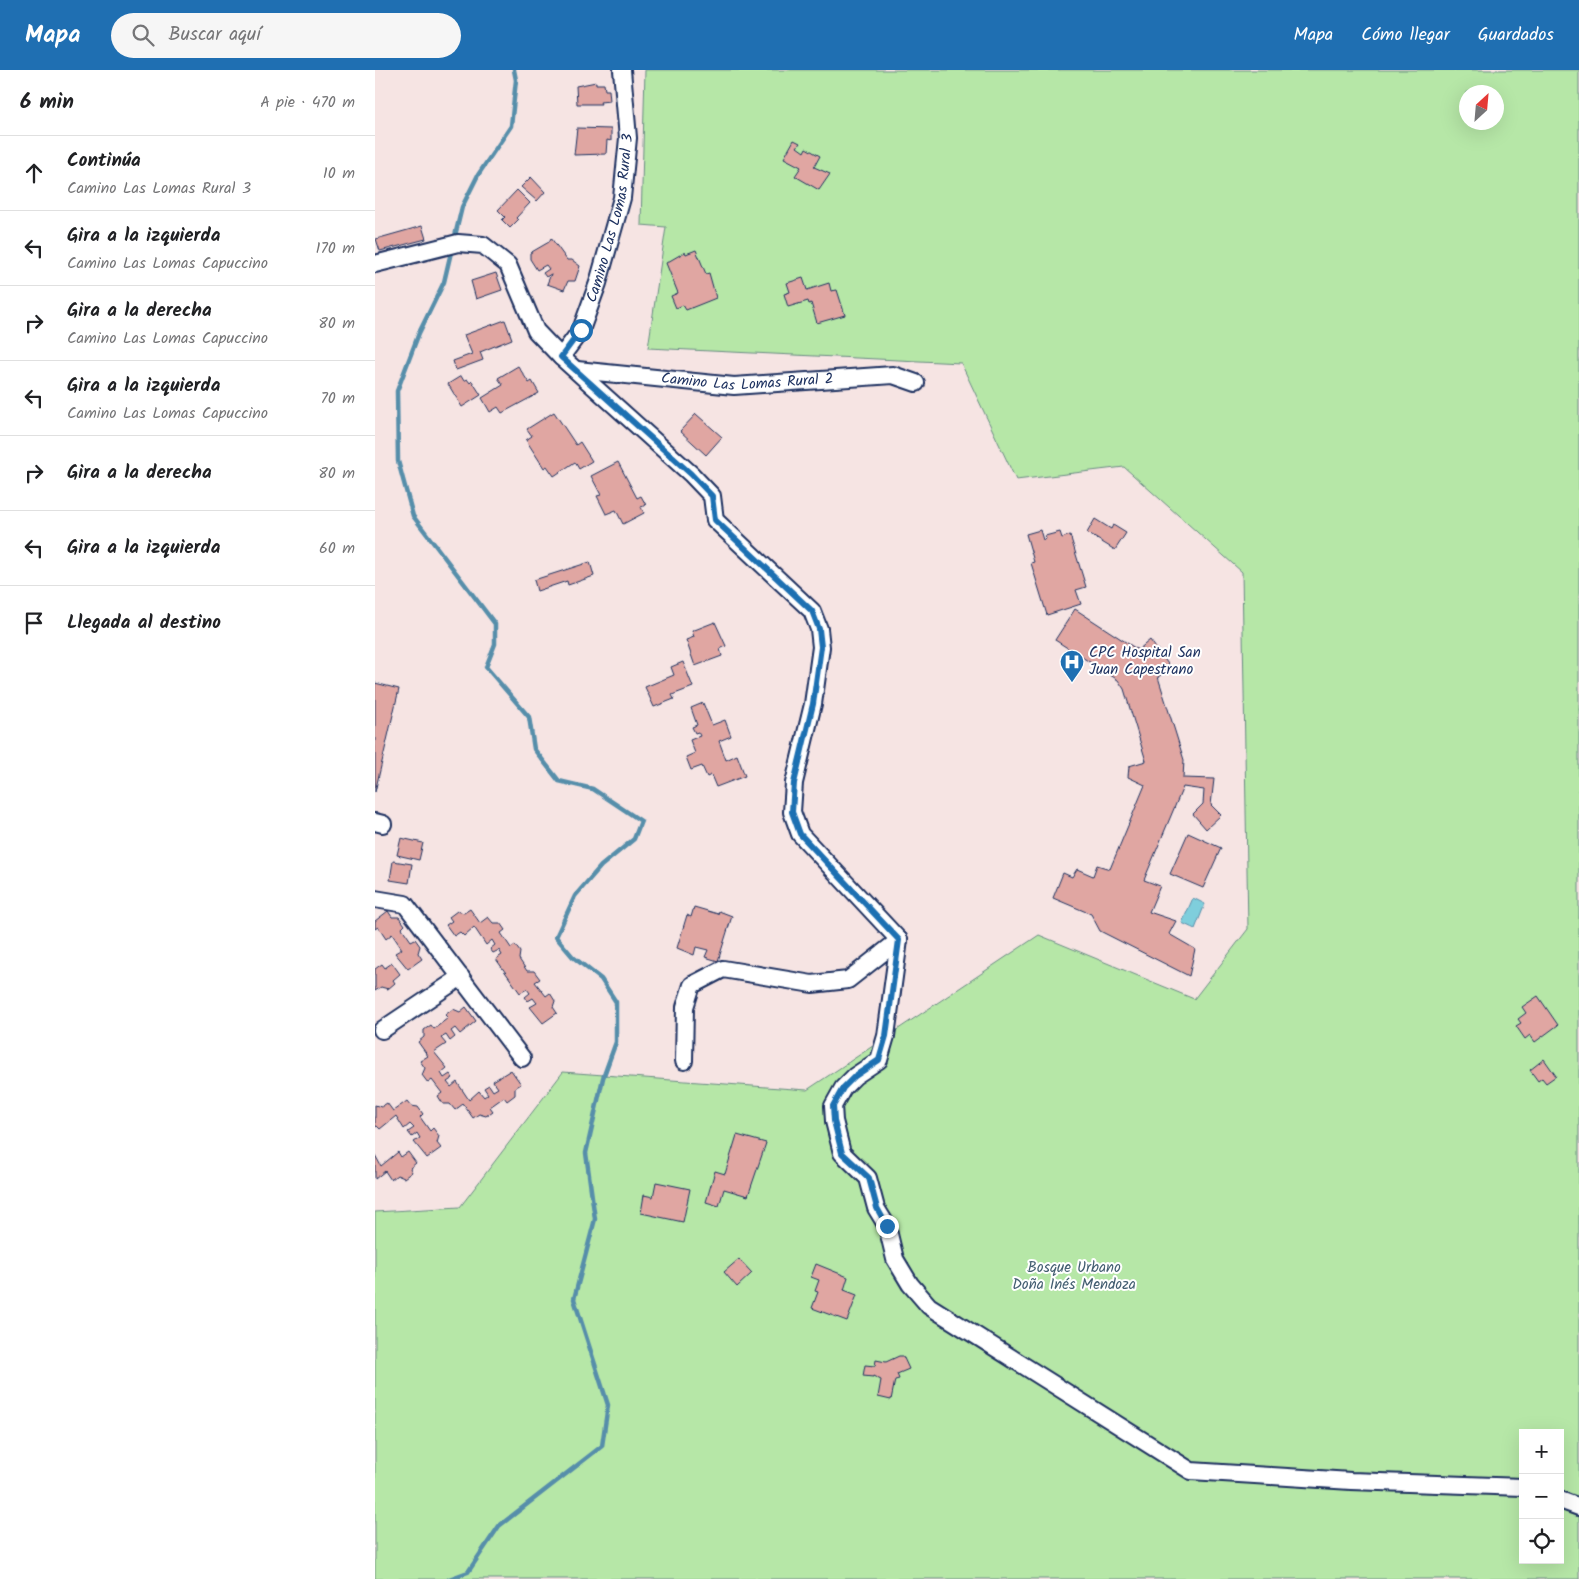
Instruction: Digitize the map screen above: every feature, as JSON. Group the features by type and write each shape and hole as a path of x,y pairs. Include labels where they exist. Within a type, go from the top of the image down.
{"street":[{"name":"Camino Las Lomas Rural 3","path":"561,357 581,330 598,283 621,198 628,138 622,70"},
{"path":"375,264 458,243 483,245 508,265 536,331 561,357 696,479 712,496 715,520 812,611 819,629 821,647 813,704 794,783 792,812 800,834 899,940"},
{"name":"Camino Las Lomas Rural 2","path":"577,370 734,386 893,375 916,383"},
{"path":"375,898 405,904 522,1058"},
{"path":"684,1061 685,1007 692,985 723,968 812,984 848,980 899,940"},
{"path":"899,940 886,1036 879,1060 855,1076 843,1088 833,1106 834,1121 842,1153 869,1178 877,1208 887,1226 895,1259 910,1284 929,1306 1191,1471 1351,1481 1519,1487"},
{"path":"382,1030 461,977"},
{"path":"1564,1501 1579,1507"}],"green space":[{"name":"Bosque Urbano Doña Inés Mendoza","path":"645,70 1579,70 1579,1579 375,1579 375,1212 460,1207 563,1072 807,1090 1039,935 1194,999 1248,929 1242,572 1124,467 1016,480 961,363 648,348 666,227 641,225"}],"water":[{"path":"1193,898 1205,904 1195,929 1182,923"}],"building":[{"path":"596,82 596,84 604,84 605,90 609,90 610,101 600,102 601,104 577,104 576,86"},
{"path":"577,128 611,129 611,141 607,140 606,154 574,155"},
{"path":"794,140 800,143 797,147 804,152 806,148 820,156 814,167 830,174 819,190 795,176 801,167 784,158"},
{"path":"531,177 545,192 537,201 521,187"},
{"path":"517,190 530,203 516,218 518,220 510,228 502,220 505,217 498,210"},
{"path":"422,226 426,239 380,251 376,239"},
{"path":"551,238 567,260 572,260 580,266 575,281 568,281 564,290 547,284 551,274 546,277 543,273 549,269 546,265 537,270 530,259 530,253 549,242"},
{"path":"696,250 706,274 709,273 716,298 686,310 683,305 676,308 671,296 678,293 666,263 685,252 686,254"},
{"path":"496,273 502,290 476,299 471,281"},
{"path":"803,278 807,290 829,283 831,291 837,290 845,315 817,323 811,303 809,304 808,301 788,307 784,294 790,292 787,283"},
{"path":"505,320 512,339 480,352 483,360 456,370 453,361 472,354 464,335"},
{"path":"518,366 529,383 532,381 539,393 502,413 498,407 490,412 482,398 503,385 498,378"},
{"path":"461,376 464,381 467,379 470,383 472,381 481,395 462,407 448,384"},
{"path":"554,412 576,445 580,442 592,461 579,469 575,462 554,476 547,466 544,468 526,440 532,436 527,429"},
{"path":"696,414 722,437 706,455 680,431"},
{"path":"618,462 637,498 641,496 646,505 641,507 644,513 623,524 616,510 606,514 597,496 601,495 591,476"},
{"path":"1095,519 1111,529 1113,525 1126,533 1115,550 1087,533"},
{"path":"1040,530 1043,540 1046,539 1045,536 1060,532 1062,538 1070,535 1086,587 1076,590 1081,604 1047,615 1031,563 1034,562 1026,534"},
{"path":"590,562 594,576 568,585 567,581 537,591 534,580"},
{"name":"CPC Hospital San Juan Capestrano","path":"1075,609 1138,650 1150,640 1171,668 1158,677 1184,760 1183,778 1214,779 1211,805 1221,815 1206,829 1193,814 1203,804 1204,790 1183,787 1144,880 1160,886 1149,912 1176,921 1169,934 1195,949 1189,976 1100,931 1091,914 1053,898 1063,873 1072,877 1077,869 1093,876 1097,865 1110,869 1145,785 1128,777 1129,766 1146,761 1124,689 1118,680 1055,640"},
{"path":"715,622 726,646 720,649 722,656 695,666 686,640 694,637 692,631"},
{"path":"683,662 693,687 672,695 674,699 654,707 645,687 674,675 671,667"},
{"path":"375,683 399,689 375,792"},
{"path":"703,703 712,725 725,720 731,736 719,741 726,760 737,755 745,776 716,787 711,775 707,777 702,766 691,770 686,757 695,753 690,740 700,736 698,732 695,733 692,727 697,725 691,708"},
{"path":"1188,833 1221,848 1203,888 1170,874"},
{"path":"401,838 423,843 419,860 397,855"},
{"path":"393,861 412,864 409,883 390,880"},
{"path":"694,907 718,914 719,911 732,916 718,961 705,957 708,950 696,947 694,955 677,948 687,915 691,917"},
{"path":"470,909 480,923 488,917 493,923 500,923 505,930 501,933 511,948 515,945 520,952 519,959 527,971 534,971 540,979 535,982 546,996 550,993 555,1001 553,1007 557,1013 543,1023 530,1007 537,1003 533,998 528,1001 525,997 530,993 527,989 520,993 496,959 502,955 499,950 493,953 490,949 495,945 492,940 486,945 474,927 464,936 460,932 454,936 446,925 452,921 449,917 457,911 464,913"},
{"path":"388,911 392,917 399,917 405,925 402,928 411,941 415,939 420,946 418,953 422,959 408,969 395,953 402,949 392,934 386,939 378,927 375,929 375,921"},
{"path":"392,963 400,974 393,980 395,983 388,989 381,987 375,991 375,969 382,964 385,968"},
{"path":"1538,996 1558,1025 1535,1042 1530,1035 1525,1039 1516,1026 1521,1023 1518,1019 1526,1013 1522,1007"},
{"path":"466,1007 476,1021 460,1034 455,1028 451,1031 455,1037 450,1041 446,1035 441,1038 446,1044 434,1052 447,1068 441,1073 444,1078 450,1074 453,1078 447,1082 451,1087 457,1082 469,1100 479,1091 484,1097 488,1094 484,1088 489,1085 493,1091 498,1088 493,1081 511,1070 521,1084 515,1088 515,1095 507,1101 504,1097 490,1107 493,1111 486,1116 479,1114 473,1118 463,1104 455,1110 450,1104 443,1104 438,1096 442,1093 432,1080 428,1083 422,1075 425,1068 420,1061 428,1056 418,1042 424,1037 424,1030 431,1025 434,1029 448,1018 445,1015 453,1009 460,1012"},
{"path":"1544,1059 1556,1076 1546,1083 1542,1078 1538,1081 1530,1070"},
{"path":"407,1101 411,1106 418,1107 423,1114 420,1117 430,1131 433,1128 439,1136 437,1143 441,1148 427,1158 414,1142 420,1138 417,1133 412,1137 408,1132 414,1128 410,1124 404,1129 396,1116 380,1129 377,1126 375,1127 375,1105 381,1107 387,1103 393,1111"},
{"path":"737,1135 766,1143 748,1196 724,1189 719,1206 706,1202 715,1171 725,1174"},
{"path":"398,1152 401,1157 408,1152 416,1163 410,1168 412,1172 404,1178 397,1175 391,1180 385,1171 375,1179 375,1155 381,1166"},
{"path":"656,1182 690,1189 683,1222 641,1213 644,1195 653,1197"},
{"path":"739,1259 752,1273 737,1287 724,1272"},
{"path":"816,1264 848,1277 844,1290 857,1295 847,1321 812,1308 818,1292 815,1291 819,1280 811,1277"},
{"path":"903,1356 909,1369 897,1374 899,1379 895,1380 891,1400 878,1397 881,1380 873,1376 863,1376 865,1365 875,1366 876,1360 886,1362"}],"waterway":[{"path":"454,240 462,207 478,175 511,126 516,80 514,70"},
{"path":"449,1579 468,1572 499,1526 602,1446 608,1405 574,1299 595,1219 586,1153 603,1078 616,1042 616,1002 601,979 573,957 556,937 575,896 601,866 634,839 641,821 593,789 559,781 534,749 529,717 486,667 495,644 495,624 413,516 398,461 397,391 419,333 444,282 452,248"}],"place":[{"name":"CPC Hospital San Juan Capestrano","path":"1072,683"}],"route":[{"path":"581,330 561,357 691,474 712,496 715,520 812,611 819,629 821,647 813,704 807,736 794,783 792,812 800,834 867,909 899,940 886,1036 879,1060 855,1076 843,1088 833,1106 834,1121 842,1153 869,1178 877,1208 887,1226"}]}
